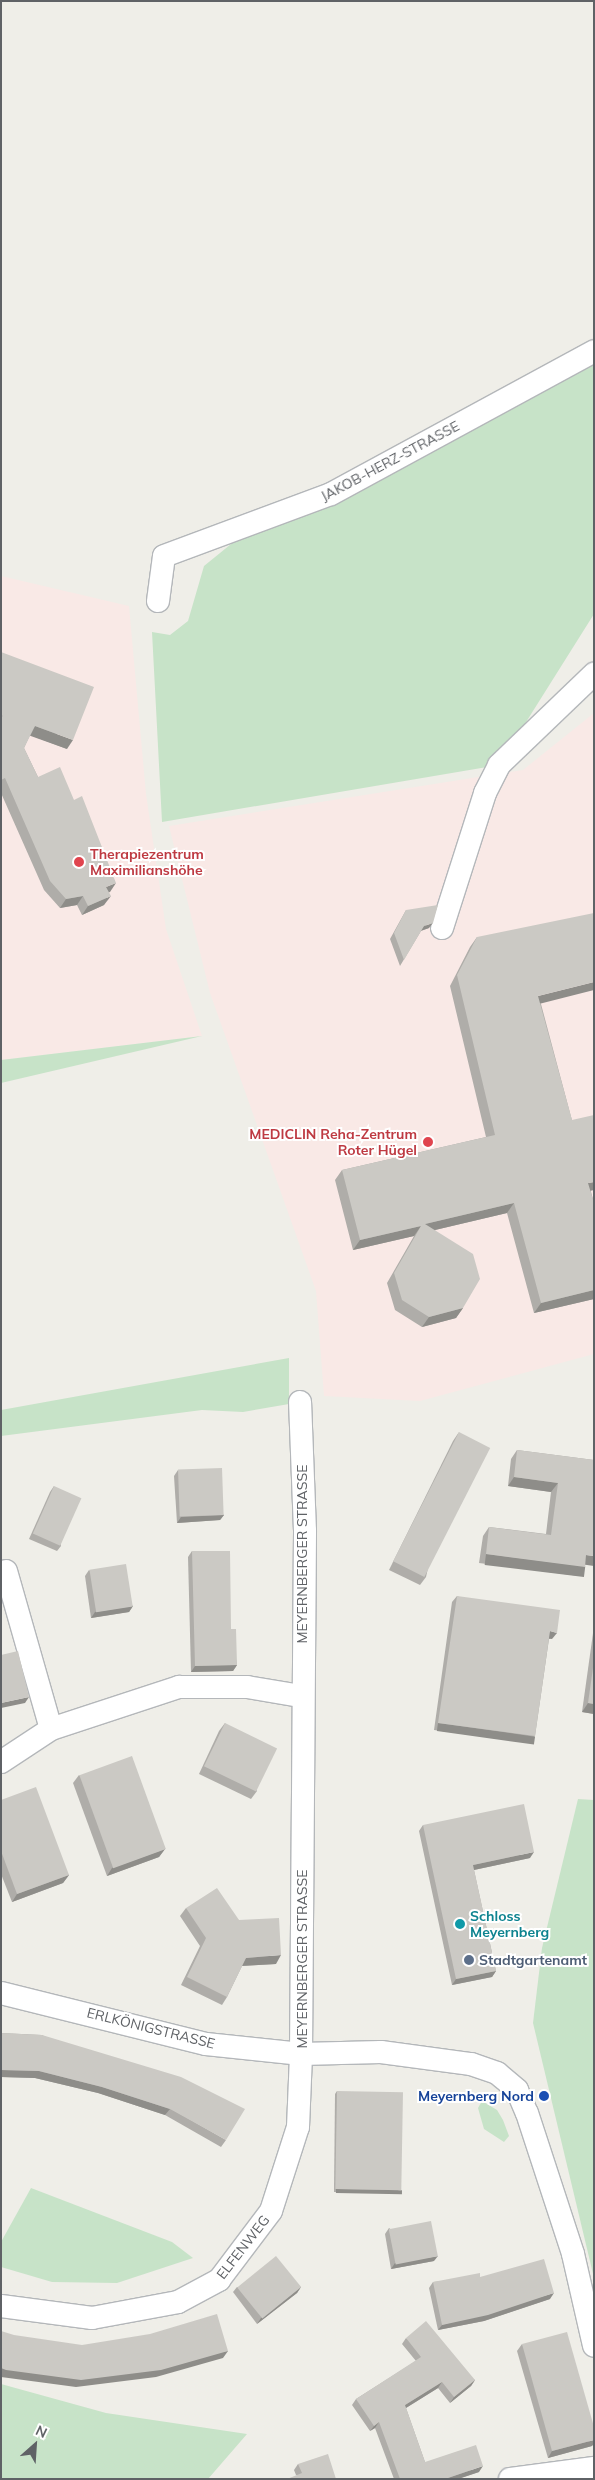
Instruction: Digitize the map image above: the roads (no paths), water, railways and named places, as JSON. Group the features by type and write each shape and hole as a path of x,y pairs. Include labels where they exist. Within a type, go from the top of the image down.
{"street":[{"name":"JAKOB-HERZ-STRASSE","path":"158,601 164,556 331,494 594,352"},
{"path":"442,928 475,821 499,765 594,674"},
{"name":"MEYERNBERGER STRASSE","path":"300,1402 305,1531 301,1696 301,2054 381,2052 471,2064 497,2073 517,2090 572,2254 594,2346"},
{"path":"6,1571 51,1729"},
{"path":"1,1762 51,1729 179,1687 247,1687 301,1696"},
{"name":"ERLKÖNIGSTRASSE","path":"1,1993 206,2044 301,2054"},
{"name":"ELFENWEG","path":"1,2306 92,2318 178,2302 219,2280 271,2211 298,2127 301,2054"},
{"path":"510,2479 594,2468"}],"place":[{"name":"Therapiezentrum Maximilianshöhe","path":"79,862"},
{"name":"MEDICLIN Reha-Zentrum Roter Hügel","path":"428,1142"},
{"name":"Schloss Meyernberg","path":"460,1924"},
{"name":"Stadtgartenamt","path":"469,1960"},
{"name":"Meyernberg Nord","path":"544,2096"}]}
